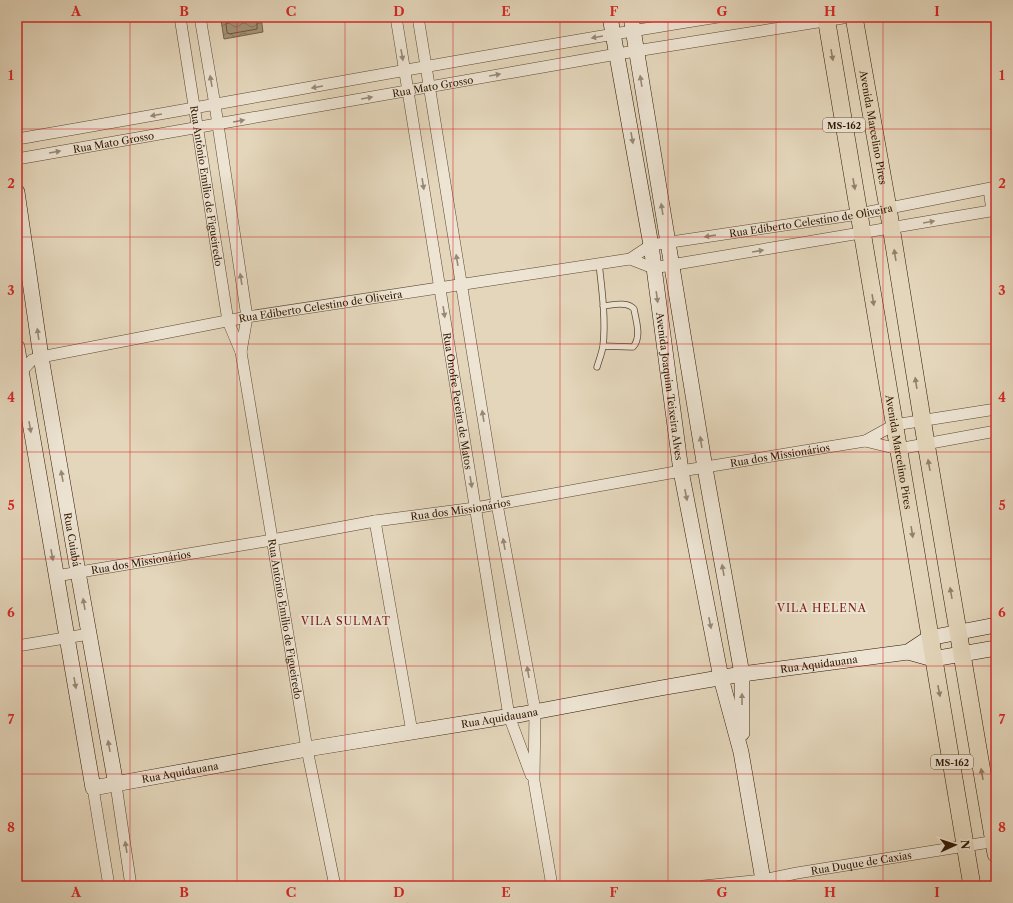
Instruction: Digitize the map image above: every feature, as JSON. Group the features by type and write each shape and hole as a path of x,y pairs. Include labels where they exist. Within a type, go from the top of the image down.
{"main road":[{"name":"Avenida Marcelino Pires","path":"854,17 888,208 922,421 995,846"},
{"name":"Avenida Marcelino Pires","path":"826,19 929,638 949,744 972,886"}],"street":[{"name":"Rua Antônio Emílio de Figueiredo","path":"180,17 228,322 241,352 307,748 335,886"},
{"name":"Rua Antônio Emílio de Figueiredo","path":"200,17 247,317 241,352"},
{"name":"Rua Onofre Pereira de Matos","path":"396,17 510,716 534,781"},
{"name":"Rua Onofre Pereira de Matos","path":"418,17 497,504 535,710 534,781 552,886"},
{"name":"Avenida Joaquim Teixeira Alves","path":"610,17 651,245 681,471 721,678 741,752 764,883"},
{"name":"Rua Mato Grosso","path":"17,139 195,109 426,66 613,34 632,24 718,17"},
{"name":"Rua Mato Grosso","path":"17,159 617,54 826,19 849,17"},
{"name":"Avenida Joaquim Teixeira Alves","path":"632,24 705,468 742,674 741,752"},
{"name":"Rua Ediberto Celestino de Oliveira","path":"19,372 32,360 247,317 630,259 651,245 859,214 992,188"},
{"path":"992,188 994,210"},
{"name":"Rua Cuiabá","path":"17,192 41,358 116,785 129,886"},
{"name":"Rua Ediberto Celestino de Oliveira","path":"653,268 862,234 994,210"},
{"path":"630,259 653,268"},
{"path":"17,347 19,372 67,637 109,886"},
{"name":"Rua dos Missionários","path":"56,576 272,540 375,521 475,508 681,471 865,441 894,425 996,409"},
{"name":"Rua dos Missionários","path":"865,441 898,449 996,431"},
{"path":"375,521 412,732"},
{"name":"Rua Aquidauana","path":"908,652 929,638 996,625"},
{"path":"17,646 89,634"},
{"name":"Rua Aquidauana","path":"93,788 116,785 307,748 510,716 535,710 742,674 908,652 933,659 996,648"},
{"name":"Rua Duque de Caxias","path":"703,886 764,883 797,873 965,847 995,846"}],"lane":[{"path":"597,367 602,346 603,306 603,291 599,264"},
{"path":"602,346 633,347 637,343 638,336 634,309 631,305 603,306"}],"water":[{"path":"239,17 261,17 263,32 224,39 221,20"}],"district":[{"name":"VILA HELENA","path":"822,608"},
{"name":"VILA SULMAT","path":"346,621"}]}
